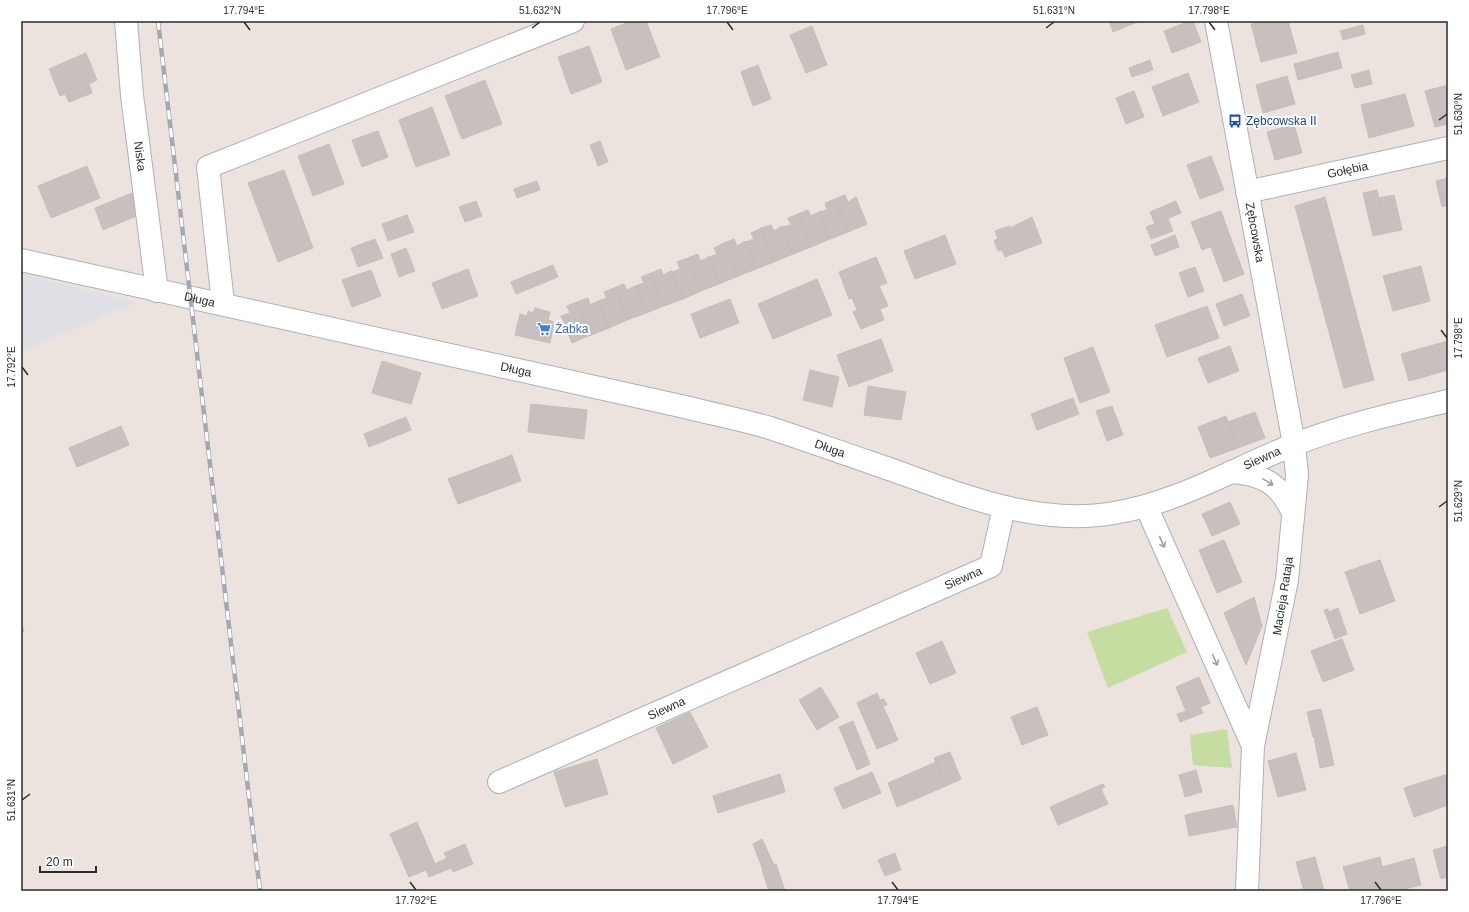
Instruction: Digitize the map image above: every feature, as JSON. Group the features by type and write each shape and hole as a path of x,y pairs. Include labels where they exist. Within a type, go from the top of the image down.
{"street":[{"name":"Niska","path":"126,21 132,95 157,290"},
{"path":"224,304 208,167 573,21"},
{"name":"Zębcowska","path":"1216,21 1294,444"},
{"name":"Gołębia","path":"1247,192 1448,148"},
{"name":"Długa","path":"21,260 685,406 769,428 1004,507"},
{"name":"Siewna","path":"499,782 991,566 1004,507 1042,514 1075,516 1113,514 1146,506 1231,472 1294,444 1372,420 1448,401"},
{"name":"Macieja Rataja","path":"1247,891 1253,746 1287,580 1297,475 1294,444"},
{"path":"1231,472 1249,473 1270,483 1286,498 1293,513"},
{"name":"Macieja Rataja","path":"1146,506 1253,746"}],"shaded area":[{"path":"21,274 136,302 21,352"}],"green space":[{"path":"1167,608 1187,652 1108,688 1087,632"},
{"path":"1227,729 1232,768 1193,765 1190,735"}],"building":[{"path":"632,21 646,21 660,57 626,70 611,29"},
{"path":"1109,21 1140,21 1113,32"},
{"path":"1193,21 1201,42 1172,53 1164,31"},
{"path":"1261,21 1288,21 1297,53 1261,62 1251,24"},
{"path":"1363,25 1365,34 1343,40 1340,31"},
{"path":"812,26 827,65 806,73 790,35"},
{"path":"589,46 602,82 571,94 558,57"},
{"path":"1338,52 1342,68 1298,80 1294,64"},
{"path":"86,53 97,80 89,84 92,93 69,102 65,94 60,96 49,69"},
{"path":"1150,60 1153,70 1132,77 1129,68"},
{"path":"758,65 771,99 753,106 741,72"},
{"path":"1369,70 1372,84 1355,88 1351,75"},
{"path":"1188,73 1199,102 1163,116 1152,87"},
{"path":"1287,76 1295,104 1263,113 1256,85"},
{"path":"485,80 502,124 462,139 445,96"},
{"path":"1448,85 1448,124 1435,127 1425,91"},
{"path":"1134,91 1144,117 1126,124 1116,98"},
{"path":"1405,94 1414,126 1369,138 1361,105"},
{"path":"432,107 450,155 416,167 399,120"},
{"path":"1294,124 1302,153 1275,160 1267,132"},
{"path":"378,131 388,157 362,167 352,140"},
{"path":"600,141 608,162 598,166 590,145"},
{"path":"329,144 344,184 313,196 298,156"},
{"path":"1211,156 1224,190 1200,199 1187,165"},
{"path":"87,166 100,198 51,218 38,186"},
{"path":"284,170 313,248 278,262 248,183"},
{"path":"1448,178 1448,205 1442,207 1436,181"},
{"path":"537,181 540,190 517,198 514,189"},
{"path":"1377,190 1387,233 1373,236 1363,193"},
{"path":"132,193 141,214 103,230 95,208"},
{"path":"845,195 848,202 856,197 867,224 848,232 835,199"},
{"path":"1394,195 1402,230 1387,233 1379,198"},
{"path":"1325,197 1374,380 1344,388 1295,206"},
{"path":"835,199 848,232 830,239 819,212 827,210 825,203"},
{"path":"476,201 482,216 465,222 459,207"},
{"path":"1176,201 1181,213 1155,224 1150,212"},
{"path":"808,210 811,216 819,212 830,239 811,247 798,214"},
{"path":"1221,211 1231,239 1202,250 1191,222"},
{"path":"798,214 811,247 793,254 782,226 791,225 788,218"},
{"path":"407,215 414,232 388,241 382,224"},
{"path":"1032,217 1042,243 1005,257 1002,250 998,251 994,240 998,239 995,231 1009,226 1010,228"},
{"path":"1168,219 1173,231 1151,239 1146,227"},
{"path":"771,225 774,231 782,226 793,254 774,262 761,228"},
{"path":"761,228 774,262 756,269 745,241 754,239 751,233"},
{"path":"945,235 956,264 915,279 904,251"},
{"path":"1175,235 1179,247 1155,256 1151,245"},
{"path":"375,239 383,258 358,267 351,248"},
{"path":"734,239 737,246 745,241 756,269 738,276 724,243"},
{"path":"1231,239 1244,274 1224,282 1211,247"},
{"path":"724,243 738,276 719,284 708,256 710,257 717,254 714,248"},
{"path":"406,248 415,271 399,277 391,254"},
{"path":"698,254 700,261 708,258 708,256 719,284 701,291 688,258"},
{"path":"876,257 887,283 879,286 888,306 880,309 884,320 861,329 853,312 857,310 852,298 849,299 839,272"},
{"path":"688,258 701,291 683,299 671,271 673,272 680,269 677,262"},
{"path":"553,265 558,277 516,294 511,282"},
{"path":"1421,266 1430,301 1393,311 1383,276"},
{"path":"1195,267 1204,291 1188,297 1179,273"},
{"path":"468,269 478,296 442,309 432,283"},
{"path":"661,269 663,275 671,271 683,299 664,306 651,273"},
{"path":"371,270 381,296 352,307 342,280"},
{"path":"651,273 664,306 646,313 635,286 644,283 641,277"},
{"path":"817,279 832,315 773,339 758,304"},
{"path":"624,284 627,290 635,286 646,313 627,320 614,288"},
{"path":"614,288 627,320 609,328 598,301 607,298 604,292"},
{"path":"1242,294 1250,316 1224,326 1216,304"},
{"path":"588,298 590,305 598,301 609,328 591,335 577,302"},
{"path":"730,299 739,323 700,338 691,314"},
{"path":"577,302 591,335 572,343 561,316 570,313 567,306"},
{"path":"1207,306 1219,338 1167,357 1155,325"},
{"path":"535,308 550,312 548,320 554,322 550,343 515,335 520,314 527,316 528,311 533,313"},
{"path":"881,339 893,371 849,387 837,355"},
{"path":"1448,341 1448,370 1409,381 1401,354"},
{"path":"1230,346 1239,371 1208,383 1198,358"},
{"path":"1093,347 1110,392 1080,403 1064,358"},
{"path":"382,361 421,373 411,404 372,393"},
{"path":"810,370 839,377 832,407 803,400"},
{"path":"868,386 906,392 901,420 864,415"},
{"path":"1073,398 1079,414 1037,430 1031,414"},
{"path":"531,404 587,410 584,439 528,432"},
{"path":"1112,406 1123,435 1107,441 1096,411"},
{"path":"1255,412 1265,438 1238,448 1228,422"},
{"path":"1226,416 1238,448 1210,458 1198,427"},
{"path":"406,417 411,430 369,447 364,434"},
{"path":"121,426 129,445 77,467 69,448"},
{"path":"512,455 521,481 458,504 448,479"},
{"path":"1230,502 1240,524 1212,536 1202,514"},
{"path":"1224,540 1242,582 1217,593 1199,550"},
{"path":"1380,560 1395,601 1360,614 1345,572"},
{"path":"1254,597 1262,626 1246,665 1224,613"},
{"path":"1338,608 1347,634 1335,639 1324,610 1328,609 1329,612"},
{"path":"21,622 24,631 21,632"},
{"path":"1342,639 1354,670 1323,682 1311,651"},
{"path":"942,641 956,673 930,684 916,653"},
{"path":"1199,677 1210,703 1200,707 1203,713 1180,722 1177,714 1186,711 1176,687"},
{"path":"821,687 839,717 817,730 799,700"},
{"path":"877,693 880,700 884,699 887,705 883,706 898,740 877,749 857,703"},
{"path":"1037,707 1048,735 1022,745 1011,717"},
{"path":"1321,709 1327,734 1313,737 1307,712"},
{"path":"690,712 708,747 673,764 656,728"},
{"path":"853,721 870,764 857,770 839,727"},
{"path":"1327,734 1334,765 1320,768 1314,737"},
{"path":"950,752 961,779 946,786 934,758"},
{"path":"1296,753 1306,790 1278,797 1268,761"},
{"path":"597,759 608,794 565,807 554,772"},
{"path":"936,762 946,786 897,807 888,783"},
{"path":"1196,770 1202,792 1185,797 1179,775"},
{"path":"872,772 881,793 843,809 834,788"},
{"path":"780,774 785,792 718,813 713,796"},
{"path":"1448,774 1448,805 1414,817 1404,788"},
{"path":"1103,784 1105,787 1101,789 1108,804 1058,825 1050,807"},
{"path":"1233,805 1237,827 1189,836 1185,815"},
{"path":"417,822 435,864 447,858 444,853 465,844 473,864 453,872 451,868 429,877 426,870 409,877 390,834"},
{"path":"762,839 774,865 763,870 753,844"},
{"path":"1448,846 1448,877 1441,879 1433,850"},
{"path":"895,853 901,870 885,876 878,860"},
{"path":"1315,857 1324,891 1304,891 1296,862"},
{"path":"1380,857 1388,891 1350,891 1343,867"},
{"path":"1414,858 1421,885 1396,891 1388,891 1382,867"},
{"path":"776,864 785,891 769,891 762,870"}],"railway":[{"path":"158,21 260,891"}],"place":[{"name":"Zębcowska II","path":"1235,121"},
{"name":"Żabka","path":"544,329"}]}
